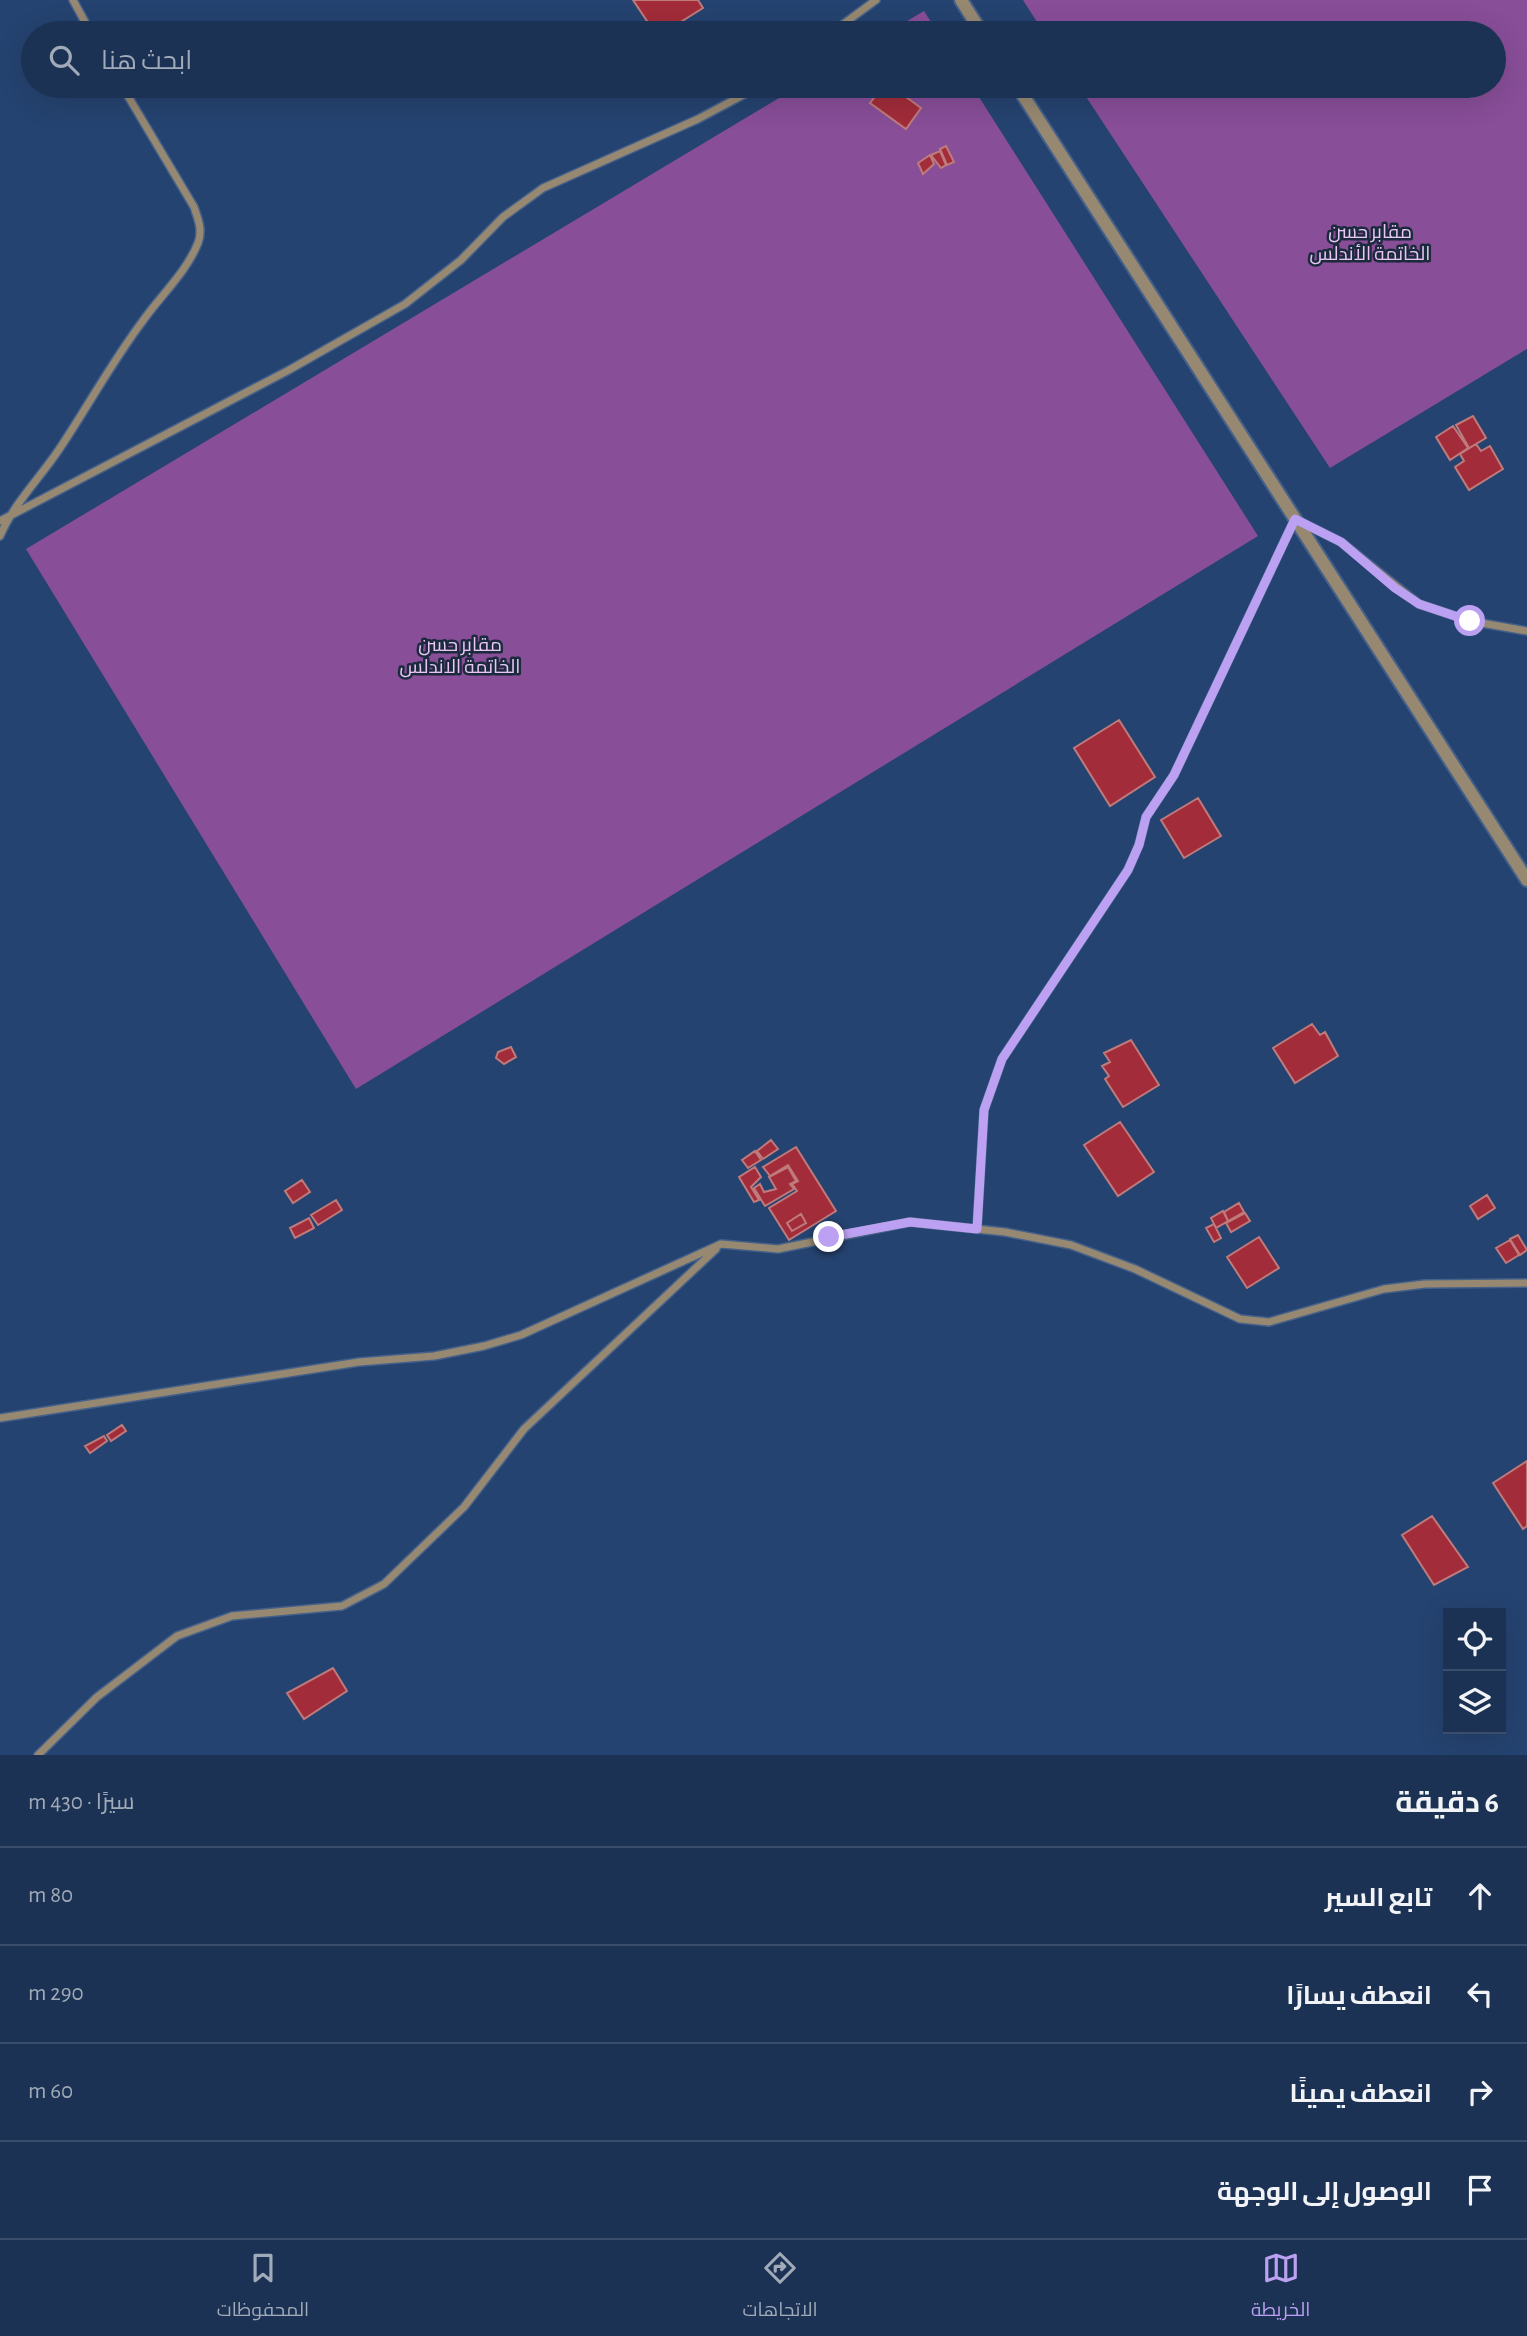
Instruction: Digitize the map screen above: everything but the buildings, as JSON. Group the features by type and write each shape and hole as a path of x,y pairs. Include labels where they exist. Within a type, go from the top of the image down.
{"street":[{"path":"73,0 84,21"},
{"path":"847,21 876,0"},
{"path":"961,0 974,21"},
{"path":"0,536 4,519 41,476 90,397 142,321 177,278 198,243 201,228 194,207 129,98"},
{"path":"4,519 289,370 405,304 461,260 503,217 543,188 698,119 737,98"},
{"path":"1025,98 1527,880"},
{"path":"1295,519 1341,542 1395,588 1419,604 1470,621 1527,631"},
{"path":"977,1229 984,1110 1002,1059 1128,870 1139,845 1146,817 1174,775 1295,519"},
{"path":"0,1418 359,1362 434,1356 484,1346 521,1335 722,1244 778,1249 910,1222 977,1229 1071,1245 1135,1269 1212,1308 1250,1320 1269,1322 1384,1289 1425,1284 1527,1283"},
{"path":"38,1755 97,1697 177,1636 232,1616 342,1606 384,1584 464,1507 524,1429 722,1244"}],"green space":[{"name":"مقابر حسن الخاتمة الأندلس","path":"1023,0 1527,0 1527,349 1330,468 1087,98 1506,98 1506,21 1036,21"},
{"path":"924,11 930,21 907,21"},
{"name":"مقابر حسن الخاتمة الاندلس","path":"779,98 980,98 1258,536 356,1089 26,549"}],"route":[{"path":"829,1237 910,1222 977,1229 984,1110 1002,1059 1128,870 1139,845 1146,817 1174,775 1295,519 1341,542 1395,588 1419,604 1470,621"}]}
